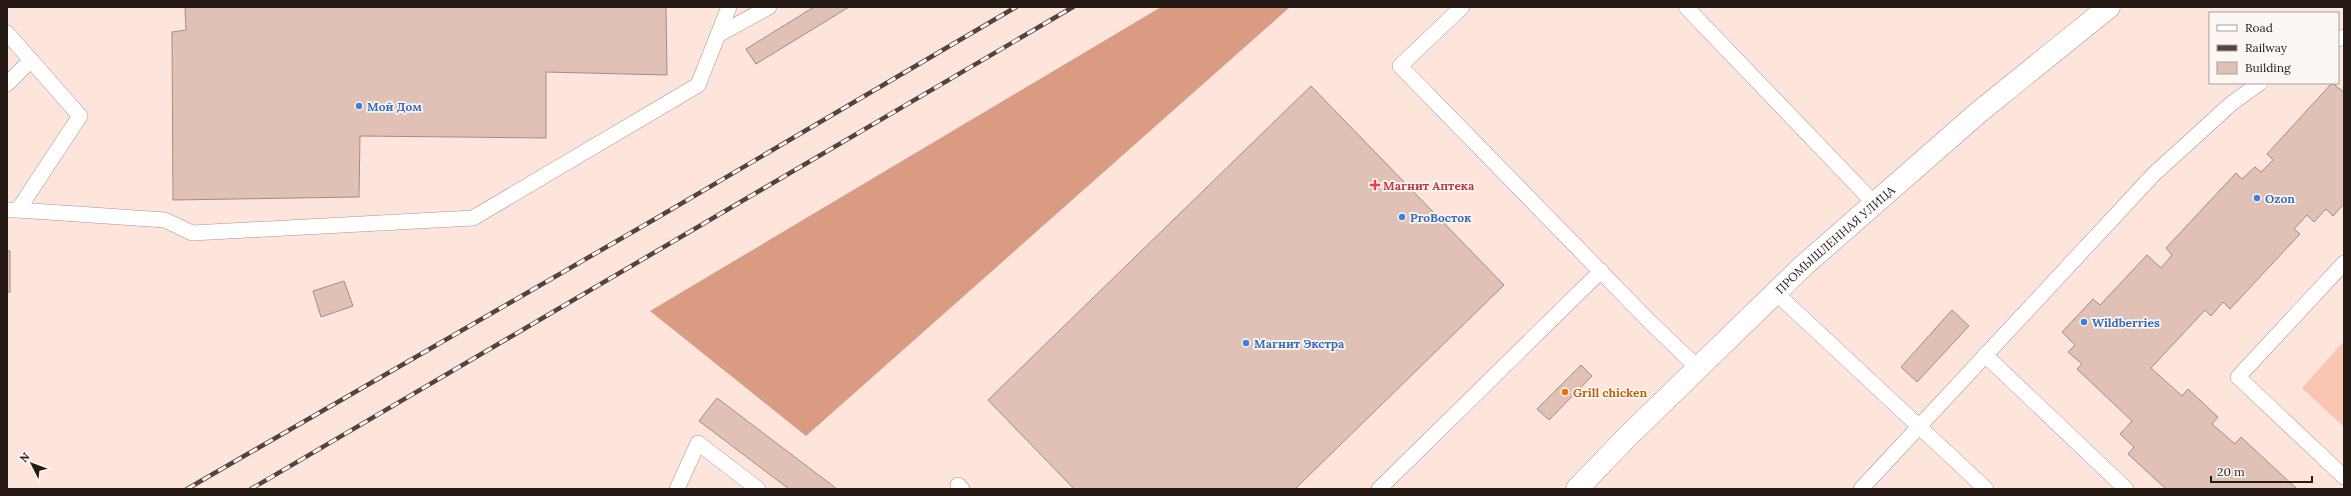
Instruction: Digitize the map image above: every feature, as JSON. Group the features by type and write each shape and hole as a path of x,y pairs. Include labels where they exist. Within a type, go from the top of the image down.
{"street":[{"name":"ПРОМЫШЛЕННАЯ УЛИЦА","path":"1577,489 1628,436 1698,368 1776,293 1874,203 1979,112 2108,7"}],"lane":[{"path":"12,210 165,220 192,233 473,218 698,85 729,7"},
{"path":"718,35 769,7"},
{"path":"1462,7 1400,66 1698,368"},
{"path":"1686,7 1874,203"},
{"path":"7,33 80,116 12,210"},
{"path":"7,84 30,60"},
{"path":"1861,489 2154,174 2232,103 2259,84"},
{"path":"2344,263 2238,377 2344,477"},
{"path":"1379,489 1601,271"},
{"path":"1776,293 1986,489"},
{"path":"1985,355 2126,489"},
{"path":"677,489 698,443 758,489"}],"shaded area":[{"path":"1161,7 1290,7 806,436 650,311"},
{"path":"2344,341 2344,427 2302,388"}],"building":[{"name":"Мой Дом","path":"185,7 666,7 667,75 546,72 546,138 360,136 359,197 173,200 172,32 186,30"},
{"path":"814,7 849,7 756,64 746,49"},
{"path":"2331,84 2344,92 2344,204 2333,216 2326,209 2314,222 2307,215 2294,229 2300,234 2230,309 2223,302 2211,316 2205,310 2151,368 2182,396 2188,389 2218,417 2212,424 2235,444 2241,437 2297,489 2166,489 2128,454 2134,447 2120,434 2132,421 2077,369 2082,364 2068,352 2075,345 2062,332 2093,299 2100,305 2147,255 2161,268 2172,255 2166,248 2236,173 2242,179 2255,167 2261,172 2273,160 2267,154"},
{"name":"Магнит Экстра","path":"1311,86 1504,285 1295,489 1074,489 988,400"},
{"path":"7,251 10,251 10,292 7,292"},
{"path":"344,281 353,306 321,317 313,291"},
{"path":"1952,310 1969,326 1917,382 1901,367"},
{"name":"Grill chicken","path":"1581,365 1592,376 1549,420 1537,409"},
{"path":"717,398 837,489 789,489 699,421"}],"railway":[{"path":"187,489 655,219 1016,7"},
{"path":"251,489 1073,7"}],"place":[{"name":"Мой Дом","path":"359,106"},
{"name":"Магнит Аптека","path":"1375,185"},
{"name":"Ozon","path":"2257,198"},
{"name":"ProВосток","path":"1402,217"},
{"name":"Wildberries","path":"2084,322"},
{"name":"Магнит Экстра","path":"1246,343"},
{"name":"Grill chicken","path":"1565,392"}]}
